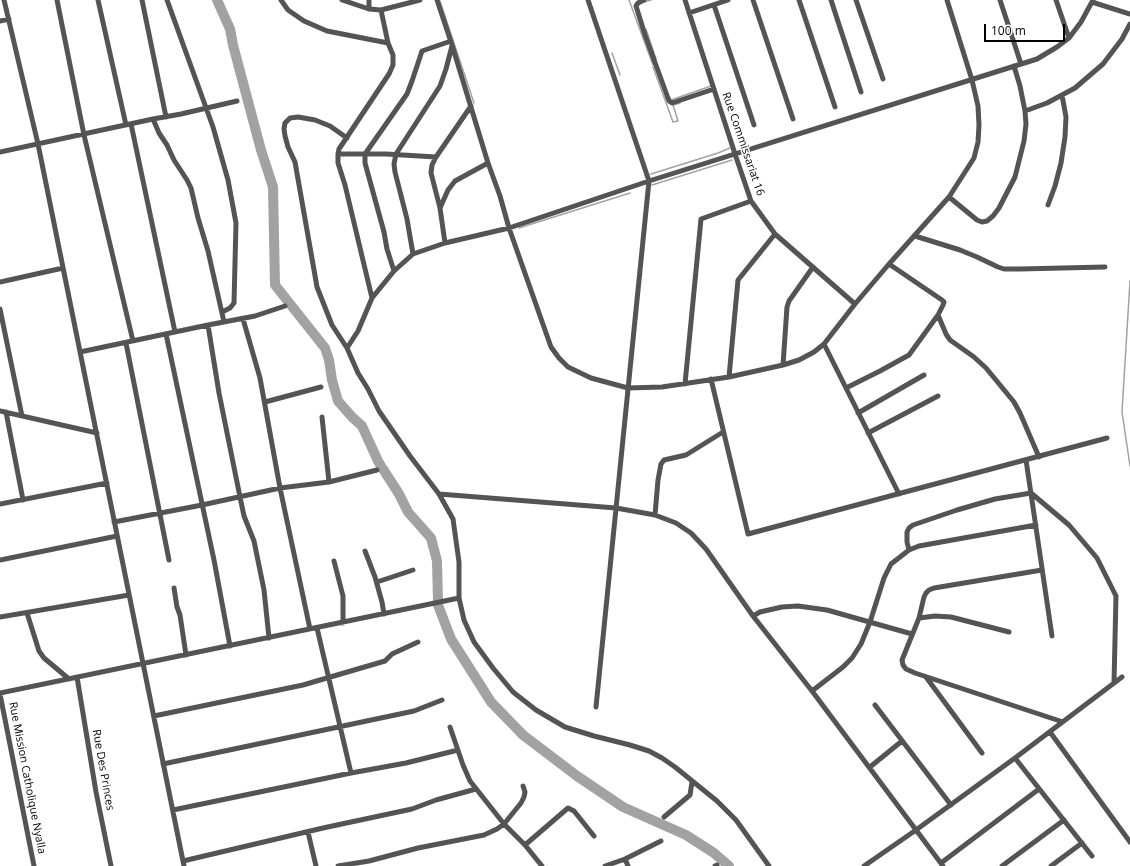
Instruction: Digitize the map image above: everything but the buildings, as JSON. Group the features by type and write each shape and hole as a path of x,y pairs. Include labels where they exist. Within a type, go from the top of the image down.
{"street":[{"path":"4,0 38,144 183,864 308,832 412,809 436,800 476,789"},
{"path":"57,0 84,135 133,342"},
{"path":"98,0 129,125 175,332"},
{"path":"142,0 166,118"},
{"path":"166,0 213,127 228,180 236,223 234,303 230,308 222,312"},
{"path":"281,0 288,10 304,21 327,31 388,43"},
{"path":"342,0 369,9 381,10 420,0"},
{"path":"369,0 369,9"},
{"path":"437,0 452,43 509,228 551,346 558,358 568,367 591,378 628,388 662,387 729,377 800,360 814,352 824,344 889,264 950,197 974,158 978,142 979,125 978,106 972,80 946,0"},
{"path":"588,0 649,181 596,707"},
{"path":"644,0 638,2 636,6 645,36 669,101 672,103 714,89"},
{"name":"Rue Commissariat 16","path":"685,0 750,201 775,234 855,304"},
{"path":"690,13 728,0"},
{"path":"753,0 793,119"},
{"path":"799,0 835,107"},
{"path":"831,0 861,92"},
{"path":"856,0 883,80"},
{"path":"1000,0 1021,64"},
{"path":"1056,0 1069,38"},
{"path":"347,348 358,331 372,298 394,271 413,254 445,243 509,228 649,181 1037,59 1069,38 1081,22 1092,1 1130,14"},
{"path":"714,5 754,125"},
{"path":"372,298 345,185 338,163 338,154 339,149 389,74 393,65 393,55 388,43 381,10"},
{"path":"0,21 9,19"},
{"path":"1025,111 1047,103 1075,88 1103,64 1122,39 1130,24"},
{"path":"394,271 365,163 365,154 407,94 422,51 452,43"},
{"path":"413,254 394,164 396,154 440,86 446,69 452,43"},
{"path":"950,197 977,220 982,222 987,221 999,208 1015,177 1024,141 1025,111 1014,66"},
{"path":"1048,205 1061,163 1065,137 1066,117 1062,95"},
{"path":"0,152 153,119 166,118 237,101"},
{"path":"445,243 440,208 431,173 432,165 471,106"},
{"path":"347,138 330,126 315,120 298,116 290,118 285,123 285,136 295,162 317,287 332,324 347,348 358,373 368,389 379,412 439,494 453,519 459,562 459,598 464,620 474,642 513,692 536,710 565,727 649,751 669,763 717,801 736,820 769,866"},
{"path":"153,119 159,134 191,188 208,251 224,322"},
{"path":"338,154 396,154 436,157"},
{"path":"440,208 448,190 455,181 488,163"},
{"path":"685,384 701,218 750,201"},
{"path":"729,377 738,280 775,234"},
{"path":"915,236 960,250 998,267 1004,268 1105,267"},
{"path":"846,388 908,355 944,305 942,300 889,264"},
{"path":"782,365 789,301 813,267"},
{"path":"0,282 63,268"},
{"path":"80,352 243,319 285,306"},
{"path":"0,309 22,416"},
{"path":"938,314 950,340 974,357 986,368 1014,402 1039,456"},
{"path":"243,319 260,378 280,488 310,629"},
{"path":"208,325 219,393 244,516 254,541 264,590 269,638"},
{"path":"166,334 220,591 230,646"},
{"path":"126,343 169,560"},
{"path":"824,344 899,494"},
{"path":"858,413 924,375"},
{"path":"711,379 748,534 1107,438"},
{"path":"265,402 321,387"},
{"path":"868,433 938,396"},
{"path":"23,500 3,412 96,433"},
{"path":"322,417 329,482"},
{"path":"655,515 660,464 664,460 686,455 724,432"},
{"path":"1026,460 1052,636"},
{"path":"114,522 280,488 329,482 378,470"},
{"path":"0,504 107,483"},
{"path":"908,550 907,532 913,525 995,499 1031,493 1069,525 1097,558 1116,596 1114,682"},
{"path":"439,494 616,508 655,515 676,523 691,533 706,549 753,616 812,691 942,864 1040,789"},
{"path":"812,691 843,667 852,658 861,644 870,622 884,578 891,564 908,550 919,546 1036,525"},
{"path":"0,560 117,536"},
{"path":"365,551 376,582 384,614"},
{"path":"334,561 343,596 343,623"},
{"path":"376,582 413,570"},
{"path":"1042,570 928,590 924,597 919,618 902,660 906,669 926,677 1063,722"},
{"path":"174,588 186,655"},
{"path":"0,617 129,595"},
{"path":"0,693 459,598"},
{"path":"753,616 760,612 782,607 798,606 827,610 912,634"},
{"path":"26,613 39,651 44,658 69,679"},
{"path":"919,618 935,616 951,617 1009,632"},
{"path":"317,628 351,773"},
{"path":"154,716 304,685 385,661 392,654 418,642"},
{"path":"865,866 1016,758 1122,676"},
{"name":"Rue Des Princes","path":"77,677 96,792 112,866"},
{"path":"926,677 982,753"},
{"name":"Rue Mission Catholique Nyalla","path":"0,693 34,866"},
{"path":"163,764 414,711 442,700"},
{"path":"875,705 951,805"},
{"path":"450,726 470,781 504,824 525,845 542,866"},
{"path":"1050,732 1130,842"},
{"path":"870,768 902,741"},
{"path":"173,810 406,763 458,750"},
{"path":"1016,758 1092,856"},
{"path":"664,817 690,795 692,782"},
{"path":"338,866 368,861 418,848 484,835 504,824 524,797 524,786"},
{"path":"525,845 566,808 574,811 594,836"},
{"path":"1002,866 1064,820"},
{"path":"308,832 316,866"},
{"path":"605,866 625,859 661,841"},
{"path":"1051,866 1082,843"},
{"path":"625,859 628,866"}],"waterway":[{"path":"217,0 230,29 261,150 273,187 275,285 325,348 338,401 362,426 381,466"},
{"path":"629,0 653,65"},
{"path":"644,2 651,0"},
{"path":"440,1 474,103"},
{"path":"646,29 656,59"},
{"path":"612,53 620,75"},
{"path":"653,67 673,122 678,121 673,105 680,103"},
{"path":"670,98 671,100 711,86"},
{"path":"651,174 730,148"},
{"path":"652,185 732,160"},
{"path":"519,228 630,193"},
{"path":"1130,281 1122,412 1130,466"},
{"path":"383,469 399,494 408,512 431,538 437,561 438,601"},
{"path":"438,605 451,639 491,702 523,735 577,776 623,807 686,835 714,853 729,866"}]}
